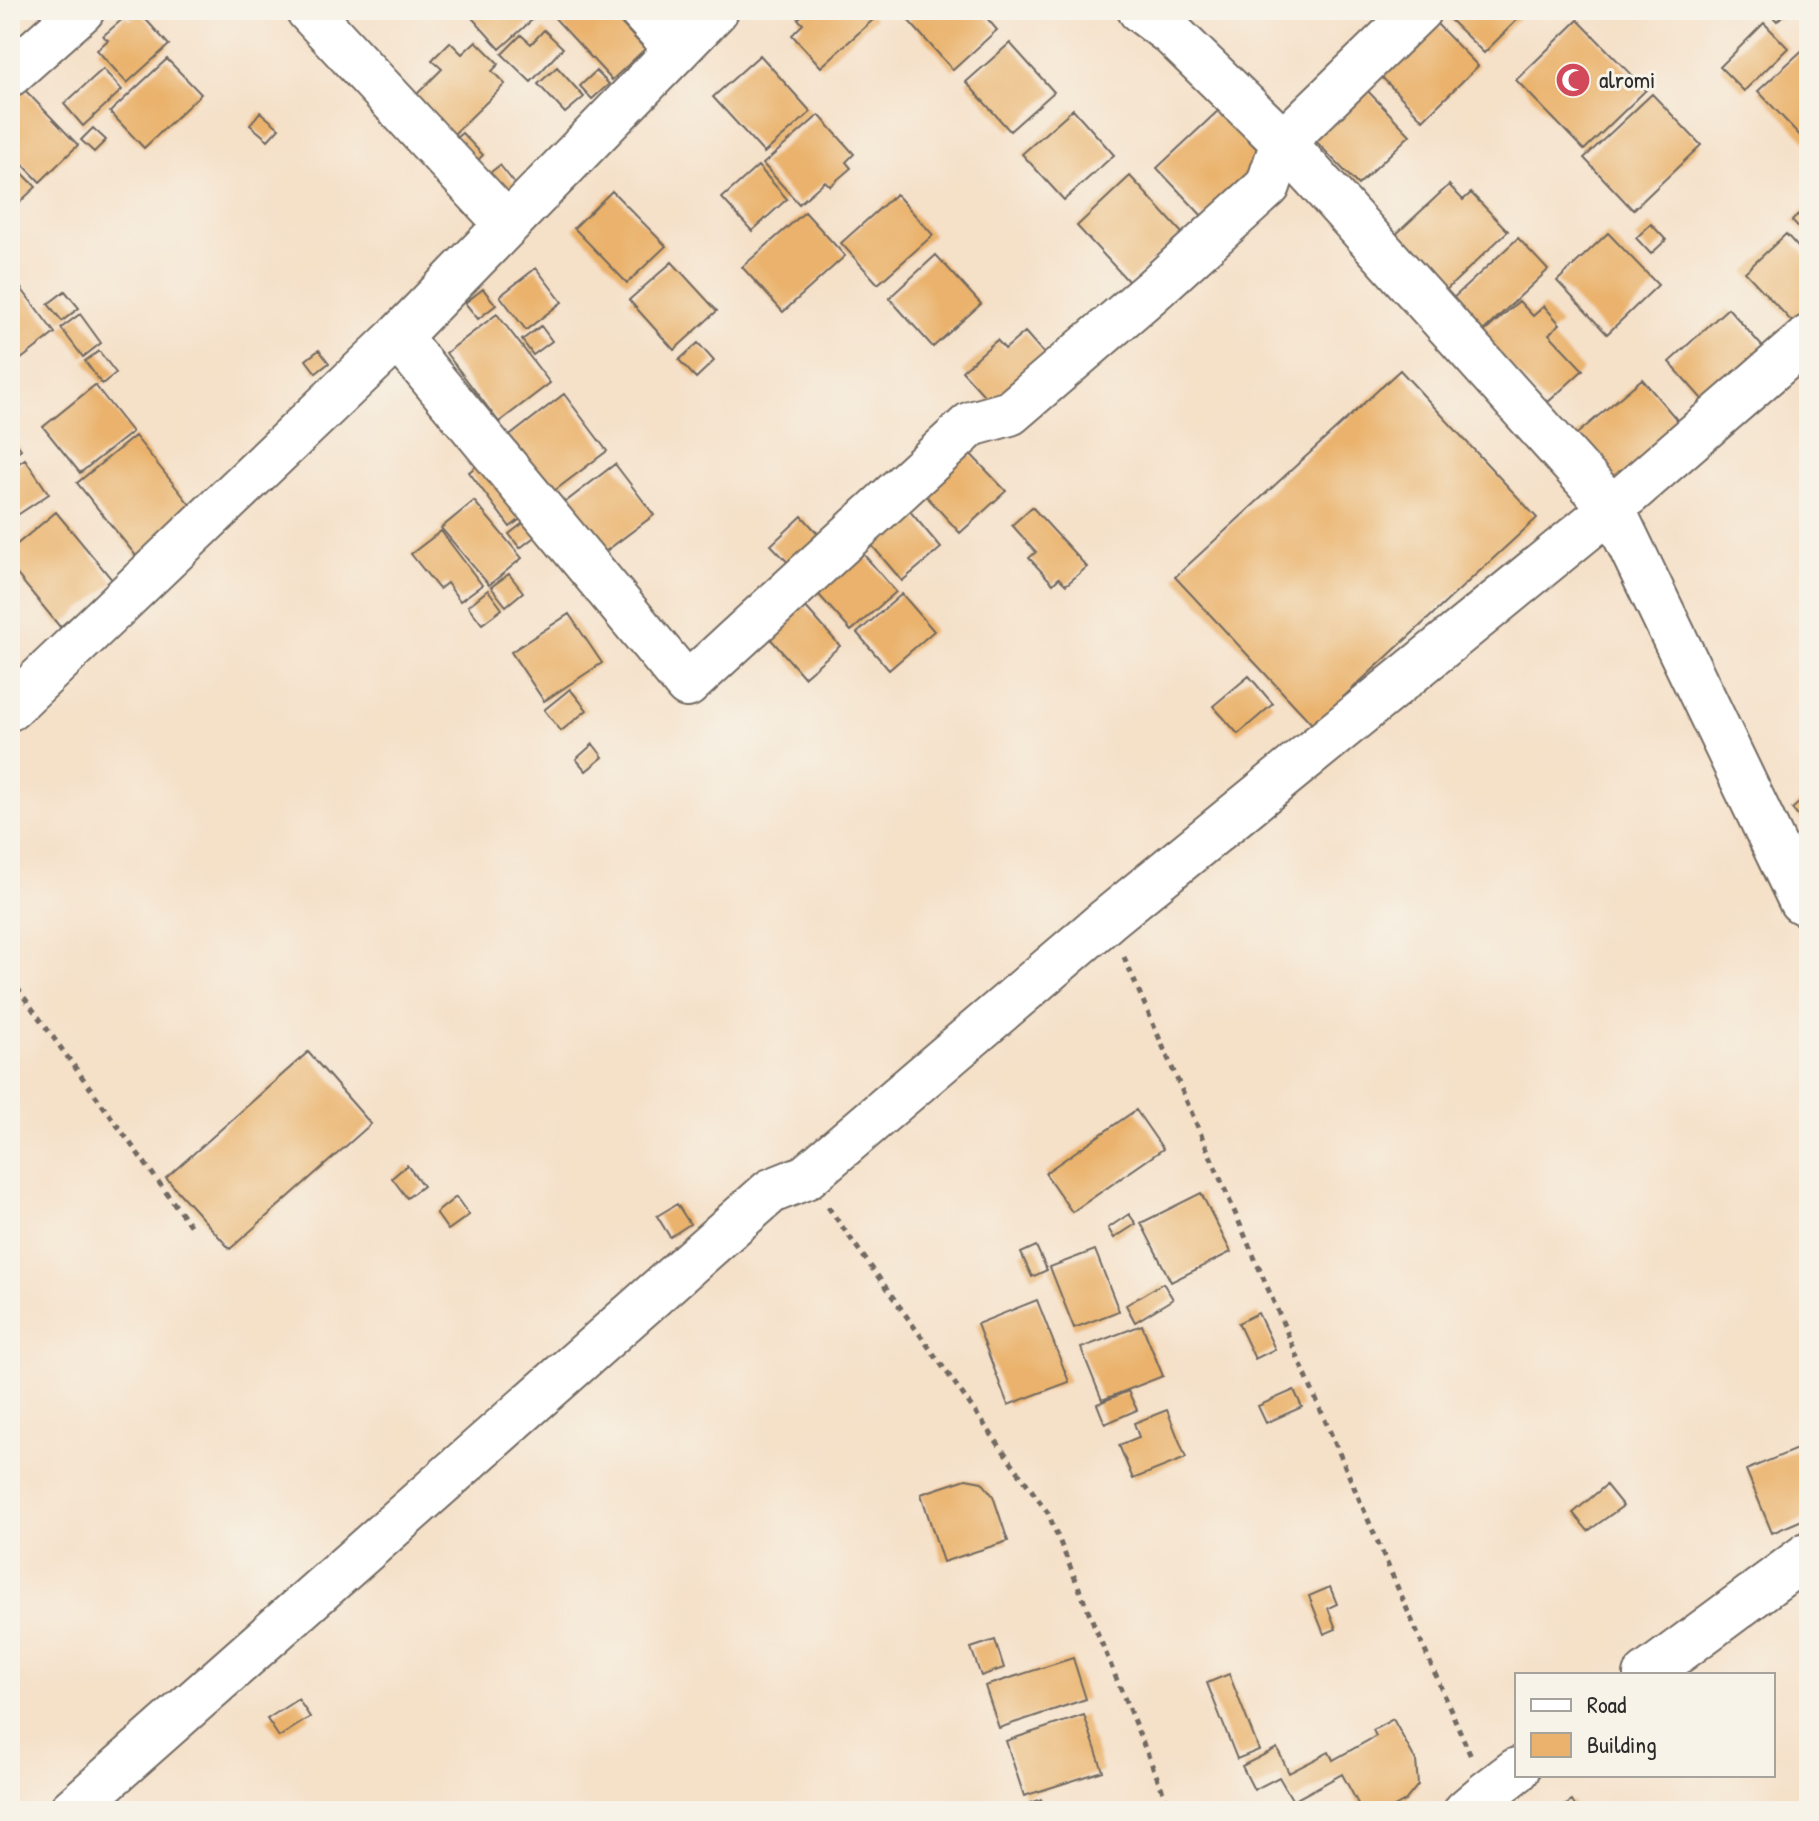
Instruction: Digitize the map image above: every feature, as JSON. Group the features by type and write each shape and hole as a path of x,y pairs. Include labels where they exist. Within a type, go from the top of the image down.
{"street":[{"path":"10,74 82,10"},
{"path":"308,10 507,224"},
{"path":"641,10 677,49"},
{"path":"10,708 398,337 716,10"},
{"path":"398,337 687,685 971,424 1010,413 1268,186 1283,142 1419,10"},
{"path":"1169,18 1612,508 1801,901 1809,905"},
{"path":"71,1811 771,1191 806,1177 1108,919 1612,508 1809,337"},
{"path":"1649,1673 1809,1554"}],"path":[{"path":"1108,919 1490,1791"},
{"path":"10,978 192,1228"},
{"path":"806,1177 1048,1513 1171,1811"}],"building":[{"path":"465,10 543,10 500,49"},
{"path":"555,10 609,10 645,49 612,80 551,14"},
{"path":"808,10 867,10 875,18 821,67 792,35 803,24 798,19"},
{"path":"919,10 980,10 997,30 953,70 908,20"},
{"path":"1440,10 1527,10 1484,53"},
{"path":"1766,10 1788,10 1777,21"},
{"path":"139,12 169,45 127,83 97,50 108,40 103,36 126,16 130,20"},
{"path":"1432,19 1478,66 1423,120 1377,72"},
{"path":"1578,20 1646,90 1584,150 1516,80"},
{"path":"1764,23 1788,48 1744,91 1720,67"},
{"path":"544,30 563,48 531,82 502,54 521,35 531,44"},
{"path":"476,41 499,64 492,71 505,84 453,135 415,96 442,69 432,60 450,42 462,54"},
{"path":"1010,43 1054,92 1010,131 966,82"},
{"path":"1809,44 1809,141 1807,143 1758,91"},
{"path":"760,55 811,112 764,153 713,97"},
{"path":"167,59 201,94 144,148 110,112"},
{"path":"557,67 584,97 565,113 538,84"},
{"path":"103,69 122,90 83,126 64,104"},
{"path":"596,71 609,84 592,99 580,86"},
{"path":"22,87 78,145 40,182 10,151 10,99"},
{"path":"1364,87 1410,135 1358,185 1311,136"},
{"path":"1652,94 1701,145 1633,210 1584,158"},
{"path":"1073,109 1114,155 1064,200 1022,154"},
{"path":"1220,109 1267,160 1204,218 1157,168"},
{"path":"260,112 279,128 268,140 250,125"},
{"path":"819,115 854,154 846,162 851,168 830,186 825,181 799,204 763,164"},
{"path":"93,128 106,140 94,152 81,140"},
{"path":"462,133 483,155 469,169 447,146"},
{"path":"10,160 36,187 10,211"},
{"path":"500,165 519,189 503,202 482,179"},
{"path":"758,166 787,199 752,231 722,198"},
{"path":"1130,176 1182,233 1129,282 1077,226"},
{"path":"1449,185 1463,200 1471,193 1508,231 1444,292 1392,238"},
{"path":"612,191 666,246 627,283 574,228"},
{"path":"896,194 933,235 878,284 841,243"},
{"path":"1809,203 1809,239 1792,221"},
{"path":"805,212 845,256 783,312 742,267"},
{"path":"1651,224 1666,240 1651,254 1636,238"},
{"path":"1608,233 1658,285 1607,334 1557,281"},
{"path":"1786,234 1809,259 1809,316 1797,327 1745,272"},
{"path":"1518,238 1548,270 1480,334 1450,301"},
{"path":"936,255 981,304 933,347 889,298"},
{"path":"672,262 717,311 674,350 629,300"},
{"path":"536,268 562,302 526,330 500,296"},
{"path":"17,283 55,333 16,363 13,357 10,359 10,288"},
{"path":"483,289 496,305 478,319 465,303"},
{"path":"65,291 79,308 62,321 48,304"},
{"path":"1519,301 1533,316 1544,306 1560,324 1549,334 1583,370 1546,404 1482,334"},
{"path":"1728,308 1769,354 1709,407 1669,362"},
{"path":"80,314 101,343 83,357 61,328"},
{"path":"497,314 550,383 499,422 446,353"},
{"path":"541,326 552,341 533,355 522,340"},
{"path":"1025,332 1047,357 993,405 962,371 997,340 1005,349"},
{"path":"698,343 714,361 696,378 679,360"},
{"path":"319,350 329,363 316,373 306,360"},
{"path":"99,351 116,373 102,384 85,361"},
{"path":"1400,370 1537,518 1313,725 1175,577"},
{"path":"1642,379 1690,435 1620,494 1572,438"},
{"path":"95,385 132,432 80,473 43,427"},
{"path":"564,394 607,451 550,494 507,438"},
{"path":"10,435 21,449 10,458"},
{"path":"135,436 195,511 137,557 77,483"},
{"path":"963,446 1006,491 960,533 918,487"},
{"path":"487,458 528,513 510,527 469,472"},
{"path":"25,459 49,494 10,520 10,469"},
{"path":"615,464 654,515 598,557 559,507"},
{"path":"474,501 522,558 489,585 441,528"},
{"path":"903,503 941,548 902,581 864,536"},
{"path":"1032,507 1087,567 1066,585 1059,578 1053,584 1029,558 1036,552 1012,525"},
{"path":"56,512 114,582 60,627 10,566 10,550"},
{"path":"802,516 831,548 801,576 771,545"},
{"path":"531,517 542,531 520,548 509,534"},
{"path":"441,531 482,585 460,601 447,583 439,589 411,554"},
{"path":"859,549 896,592 851,631 813,588"},
{"path":"509,574 523,592 506,606 491,587"},
{"path":"488,590 502,609 482,624 468,606"},
{"path":"902,594 934,631 889,670 857,633"},
{"path":"797,597 840,646 804,677 761,628"},
{"path":"569,614 602,663 544,701 511,652"},
{"path":"1249,676 1273,704 1238,734 1213,706"},
{"path":"570,689 587,710 561,731 544,710"},
{"path":"593,744 603,757 586,771 576,759"},
{"path":"1809,794 1809,829 1792,809"},
{"path":"308,1052 371,1124 230,1249 166,1178"},
{"path":"1136,1110 1163,1149 1072,1212 1045,1173"},
{"path":"407,1165 423,1186 407,1198 392,1178"},
{"path":"1201,1193 1231,1252 1171,1282 1141,1223"},
{"path":"456,1197 469,1215 448,1230 436,1213"},
{"path":"677,1204 690,1224 670,1237 657,1216"},
{"path":"1129,1214 1136,1224 1114,1238 1108,1228"},
{"path":"1036,1246 1047,1270 1032,1277 1021,1253"},
{"path":"1095,1250 1119,1311 1074,1328 1050,1267"},
{"path":"1163,1283 1173,1299 1135,1322 1126,1305"},
{"path":"1037,1300 1069,1382 1008,1405 977,1324"},
{"path":"1258,1313 1275,1349 1255,1359 1238,1323"},
{"path":"1142,1325 1163,1376 1102,1400 1081,1348"},
{"path":"1294,1390 1302,1407 1266,1423 1258,1406"},
{"path":"1128,1391 1137,1410 1105,1424 1097,1404"},
{"path":"1167,1410 1186,1458 1133,1479 1119,1445 1139,1437 1134,1423"},
{"path":"1809,1444 1809,1517 1772,1533 1746,1470"},
{"path":"966,1479 982,1482 993,1496 1008,1541 943,1562 921,1494"},
{"path":"1606,1485 1623,1506 1588,1531 1573,1513"},
{"path":"1330,1587 1337,1604 1328,1608 1336,1629 1324,1634 1309,1596"},
{"path":"995,1640 1004,1668 981,1676 971,1648"},
{"path":"1073,1658 1086,1699 999,1728 985,1686"},
{"path":"1229,1674 1259,1750 1237,1759 1207,1683"},
{"path":"298,1699 310,1717 279,1737 267,1719"},
{"path":"1084,1715 1103,1771 1024,1796 1006,1741"},
{"path":"1393,1719 1416,1761 1418,1785 1405,1801 1387,1811 1362,1811 1342,1774 1293,1801 1279,1777 1254,1790 1242,1766 1277,1748 1289,1773 1329,1752 1333,1760 1376,1736 1373,1730"},
{"path":"1041,1799 1045,1811 1028,1811 1026,1805"},
{"path":"1572,1801 1578,1811 1557,1811"}],"place":[{"name":"alromi","path":"1573,80"}]}
